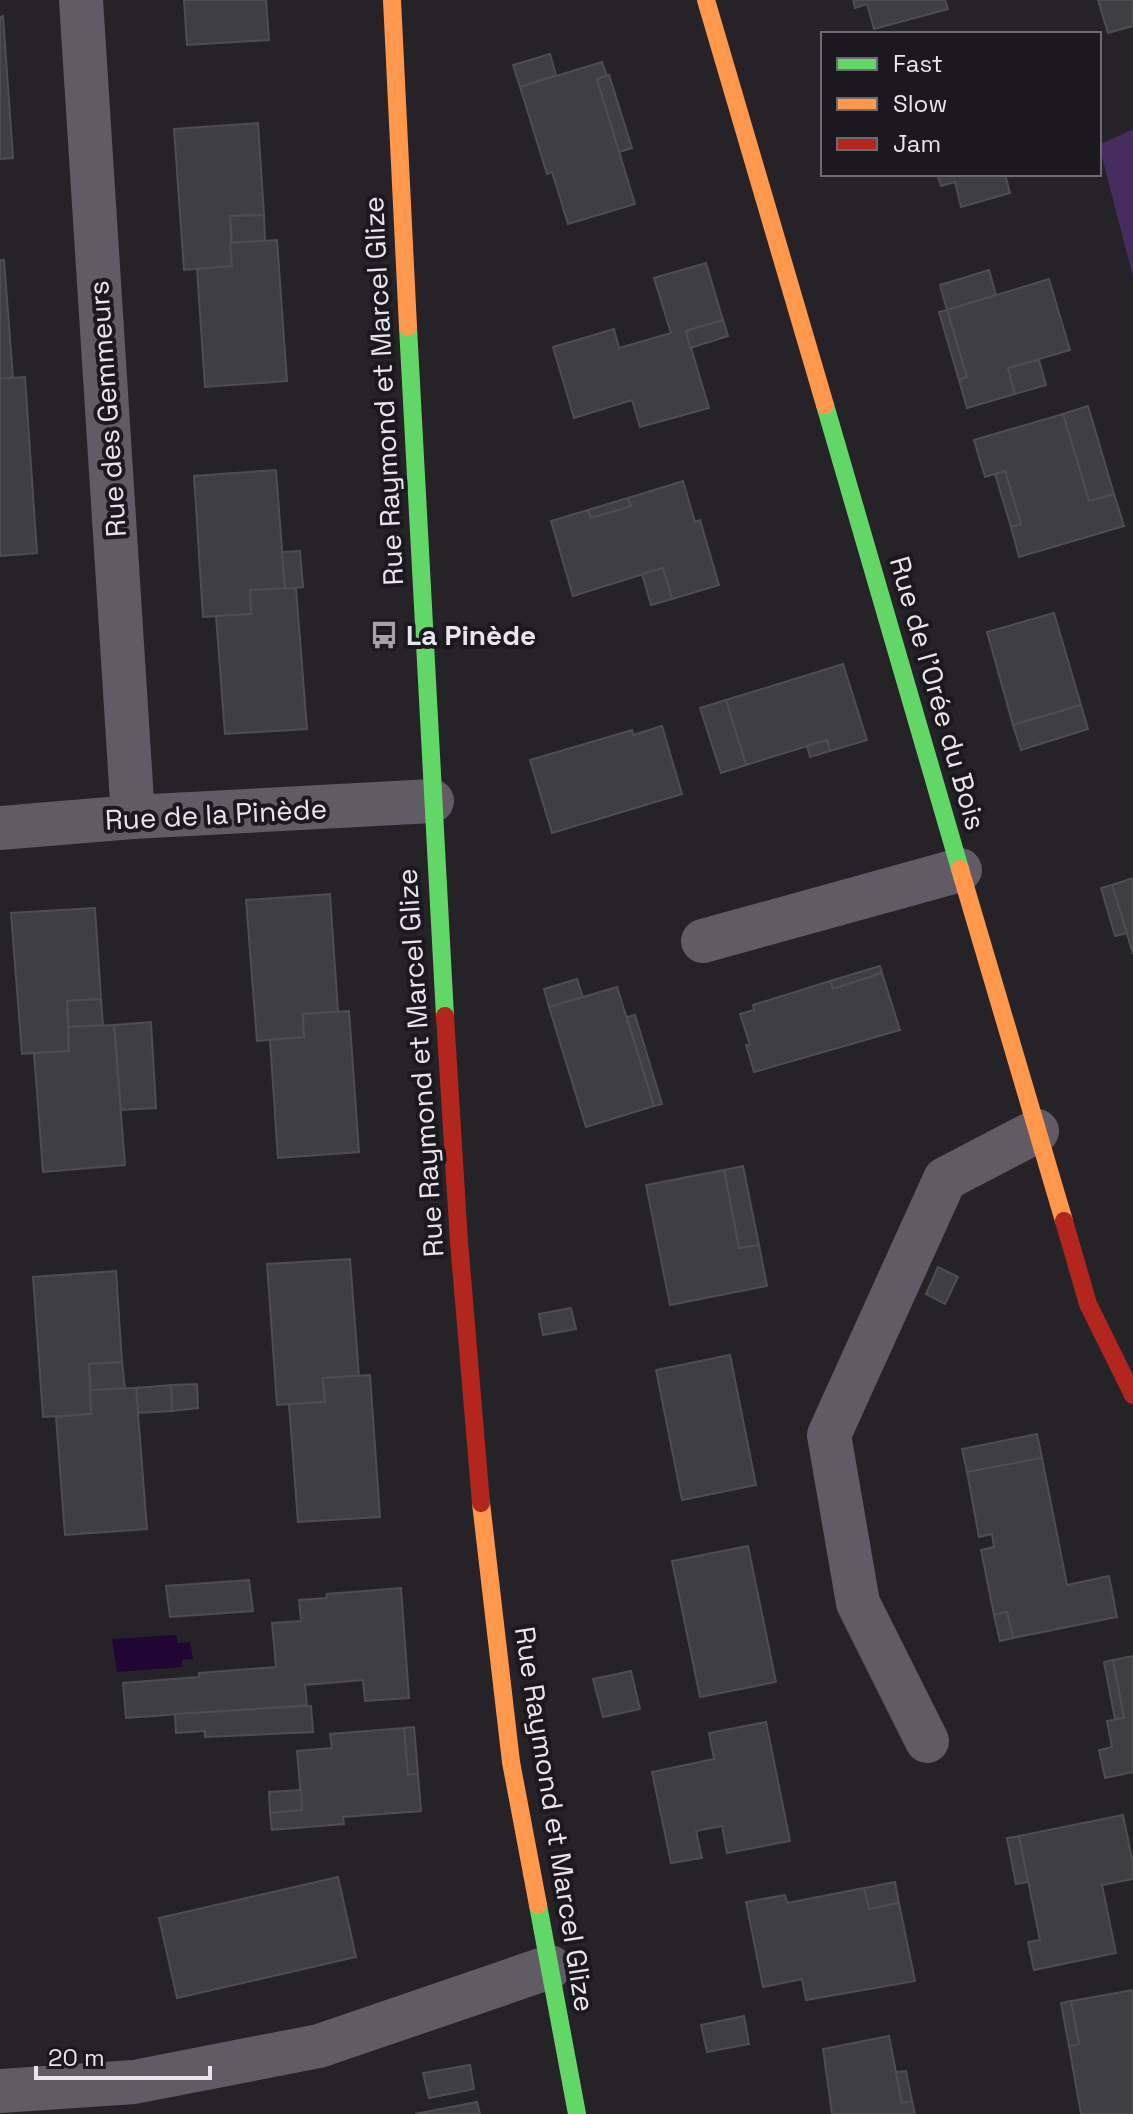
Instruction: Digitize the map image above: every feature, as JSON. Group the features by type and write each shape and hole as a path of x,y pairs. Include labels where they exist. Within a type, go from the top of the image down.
{"street":[{"name":"Rue des Gemmeurs","path":"81,0 133,817"},
{"name":"Rue Raymond et Marcel Glize","path":"392,0 432,801 459,1242 485,1547 511,1762 577,2114"},
{"name":"Rue de l'Orée du Bois","path":"706,0 1088,1304 1133,1395"},
{"name":"Rue de la Pinède","path":"0,828 133,817 432,801"},
{"path":"703,941 960,870"},
{"path":"927,1741 858,1603 829,1435 945,1179 1037,1131"},
{"path":"0,2091 134,2082 319,2046 550,1967"}],"shaded area":[{"path":"1133,129 1133,277 1101,153 1101,144"},
{"path":"176,1635 178,1643 190,1642 193,1659 182,1660 182,1667 117,1672 112,1639"}],"building":[{"path":"184,0 266,0 269,40 187,45"},
{"path":"853,0 945,0 948,9 874,29 867,4 855,8"},
{"path":"1098,0 1133,0 1133,26 1108,33"},
{"path":"3,16 13,158 0,159 0,17"},
{"path":"550,54 556,75 520,87 513,65"},
{"path":"602,62 607,76 597,79 635,204 568,224 552,172 547,174 520,87"},
{"path":"609,75 632,148 619,152 597,79"},
{"path":"258,123 264,215 230,216 232,266 184,270 174,129"},
{"path":"938,176 1006,176 1010,193 961,207 955,182 941,186"},
{"path":"264,215 265,241 232,243 230,216"},
{"path":"277,240 287,381 205,387 197,269 232,266 230,243"},
{"path":"0,260 4,260 13,378 0,379"},
{"path":"706,263 723,320 686,331 709,408 640,427 632,400 574,418 553,347 614,329 619,348 671,333 654,278"},
{"path":"989,270 996,295 947,310 940,285"},
{"path":"1049,279 1070,350 1008,368 1015,394 967,408 959,380 967,377 947,310"},
{"path":"947,310 967,377 959,380 939,312"},
{"path":"723,320 728,336 690,348 686,331"},
{"path":"1039,360 1046,385 1015,394 1008,368"},
{"path":"25,377 37,553 0,556 0,379"},
{"path":"1088,406 1114,494 1089,501 1063,414"},
{"path":"1063,414 1089,501 1114,494 1124,526 1019,557 1011,527 1021,524 1005,471 985,477 974,440"},
{"path":"276,470 285,589 250,590 251,614 203,617 194,476"},
{"path":"1005,471 1021,524 1011,527 995,474"},
{"path":"683,481 695,522 700,520 719,585 672,599 663,568 573,596 551,521 588,510 591,518 631,506 628,498"},
{"path":"628,498 631,506 591,518 588,510"},
{"path":"300,551 303,587 285,589 282,552"},
{"path":"663,568 672,599 651,605 642,574"},
{"path":"296,588 307,729 225,734 216,616 251,614 250,590"},
{"path":"1054,613 1081,705 1013,725 987,632"},
{"path":"843,664 867,740 830,751 827,740 746,765 726,700"},
{"path":"726,700 746,765 721,773 700,708"},
{"path":"1081,705 1088,729 1021,750 1013,725"},
{"path":"662,726 682,794 552,833 530,760 632,730 633,735"},
{"path":"827,740 830,751 810,757 807,746"},
{"path":"1133,878 1133,954 1112,885"},
{"path":"1112,885 1127,933 1115,936 1101,888"},
{"path":"330,894 338,1012 303,1014 304,1037 257,1041 246,900"},
{"path":"95,908 101,999 67,1001 69,1051 22,1054 11,913"},
{"path":"880,966 882,973 833,989 830,981"},
{"path":"882,973 900,1030 754,1072 746,1045 750,1045 740,1014 754,1010 753,1005 830,981 833,989"},
{"path":"577,979 583,998 549,1007 544,989"},
{"path":"617,987 654,1106 586,1127 549,1007"},
{"path":"101,999 103,1025 69,1027 67,1001"},
{"path":"349,1011 359,1152 278,1158 270,1040 304,1037 303,1014"},
{"path":"635,1015 662,1104 654,1106 627,1017"},
{"path":"151,1022 156,1108 121,1110 114,1025"},
{"path":"114,1025 125,1165 43,1172 34,1053 69,1051 68,1027"},
{"path":"743,1166 759,1245 739,1248 724,1170"},
{"path":"724,1170 739,1248 759,1245 767,1286 670,1305 646,1185"},
{"path":"350,1259 359,1376 323,1378 325,1402 277,1405 267,1264"},
{"path":"938,1267 958,1277 945,1304 926,1294"},
{"path":"116,1271 122,1362 89,1364 91,1414 43,1417 33,1277"},
{"path":"571,1308 576,1329 543,1335 539,1314"},
{"path":"730,1355 756,1485 682,1500 656,1370"},
{"path":"122,1362 125,1388 91,1391 89,1364"},
{"path":"370,1375 380,1517 298,1522 289,1404 325,1402 323,1378"},
{"path":"197,1384 198,1408 172,1411 171,1385"},
{"path":"171,1385 172,1411 138,1413 136,1388"},
{"path":"136,1388 147,1529 65,1535 56,1417 91,1414 90,1390"},
{"path":"1037,1434 1042,1458 967,1472 962,1449"},
{"path":"1042,1458 1067,1585 1109,1576 1117,1617 1013,1638 1007,1612 994,1615 981,1550 994,1547 992,1534 979,1537 967,1472"},
{"path":"748,1546 776,1682 700,1697 672,1561"},
{"path":"249,1580 253,1611 170,1617 166,1586"},
{"path":"401,1588 409,1698 365,1701 363,1680 305,1685 307,1705 126,1718 123,1683 276,1667 272,1623 301,1621 299,1600 326,1598 327,1594"},
{"path":"1007,1612 1013,1638 1000,1641 994,1615"},
{"path":"1133,1656 1133,1772 1105,1778 1099,1750 1112,1747 1107,1721 1124,1718 1113,1660"},
{"path":"1113,1660 1124,1718 1115,1719 1104,1662"},
{"path":"631,1671 640,1709 603,1717 593,1679"},
{"path":"311,1706 313,1732 205,1737 205,1731 176,1733 175,1714"},
{"path":"766,1722 790,1841 727,1853 722,1826 696,1831 702,1858 671,1863 652,1772 714,1759 709,1733"},
{"path":"414,1727 418,1774 408,1775 404,1728"},
{"path":"404,1728 408,1775 418,1774 421,1811 343,1817 344,1824 272,1830 270,1813 302,1810 297,1751 332,1748 330,1734"},
{"path":"301,1790 302,1810 270,1813 269,1792"},
{"path":"1123,1815 1133,1879 1102,1885 1116,1953 1034,1970 1028,1942 1040,1940 1019,1836"},
{"path":"1019,1836 1028,1882 1016,1884 1007,1838"},
{"path":"338,1877 356,1957 177,1998 159,1918"},
{"path":"895,1882 899,1903 869,1909 864,1888"},
{"path":"864,1888 869,1909 899,1903 915,1981 806,2000 802,1979 763,1987 746,1902 785,1895 787,1903"},
{"path":"1133,1990 1133,2114 1081,2114 1069,2046 1079,2044 1071,2001"},
{"path":"1071,2001 1079,2044 1069,2046 1061,2003"},
{"path":"744,2016 749,2044 707,2052 701,2025"},
{"path":"889,2036 902,2103 912,2101 915,2114 832,2114 823,2049"},
{"path":"470,2065 474,2089 429,2098 423,2073"},
{"path":"906,2071 912,2101 902,2103 896,2072"},
{"path":"477,2102 480,2114 415,2114"}],"traffic: fast":[{"path":"408,327 445,1016"},
{"path":"825,405 960,869"},
{"path":"538,1905 577,2114"}],"traffic: slow":[{"path":"392,0 408,327"},
{"path":"706,0 825,405"},
{"path":"960,869 1064,1221"},
{"path":"481,1503 511,1762 538,1905"}],"traffic: jam":[{"path":"445,1016 459,1242 481,1503"},
{"path":"1064,1221 1088,1304 1133,1395"}],"place":[{"name":"La Pinède","path":"384,635"}]}
